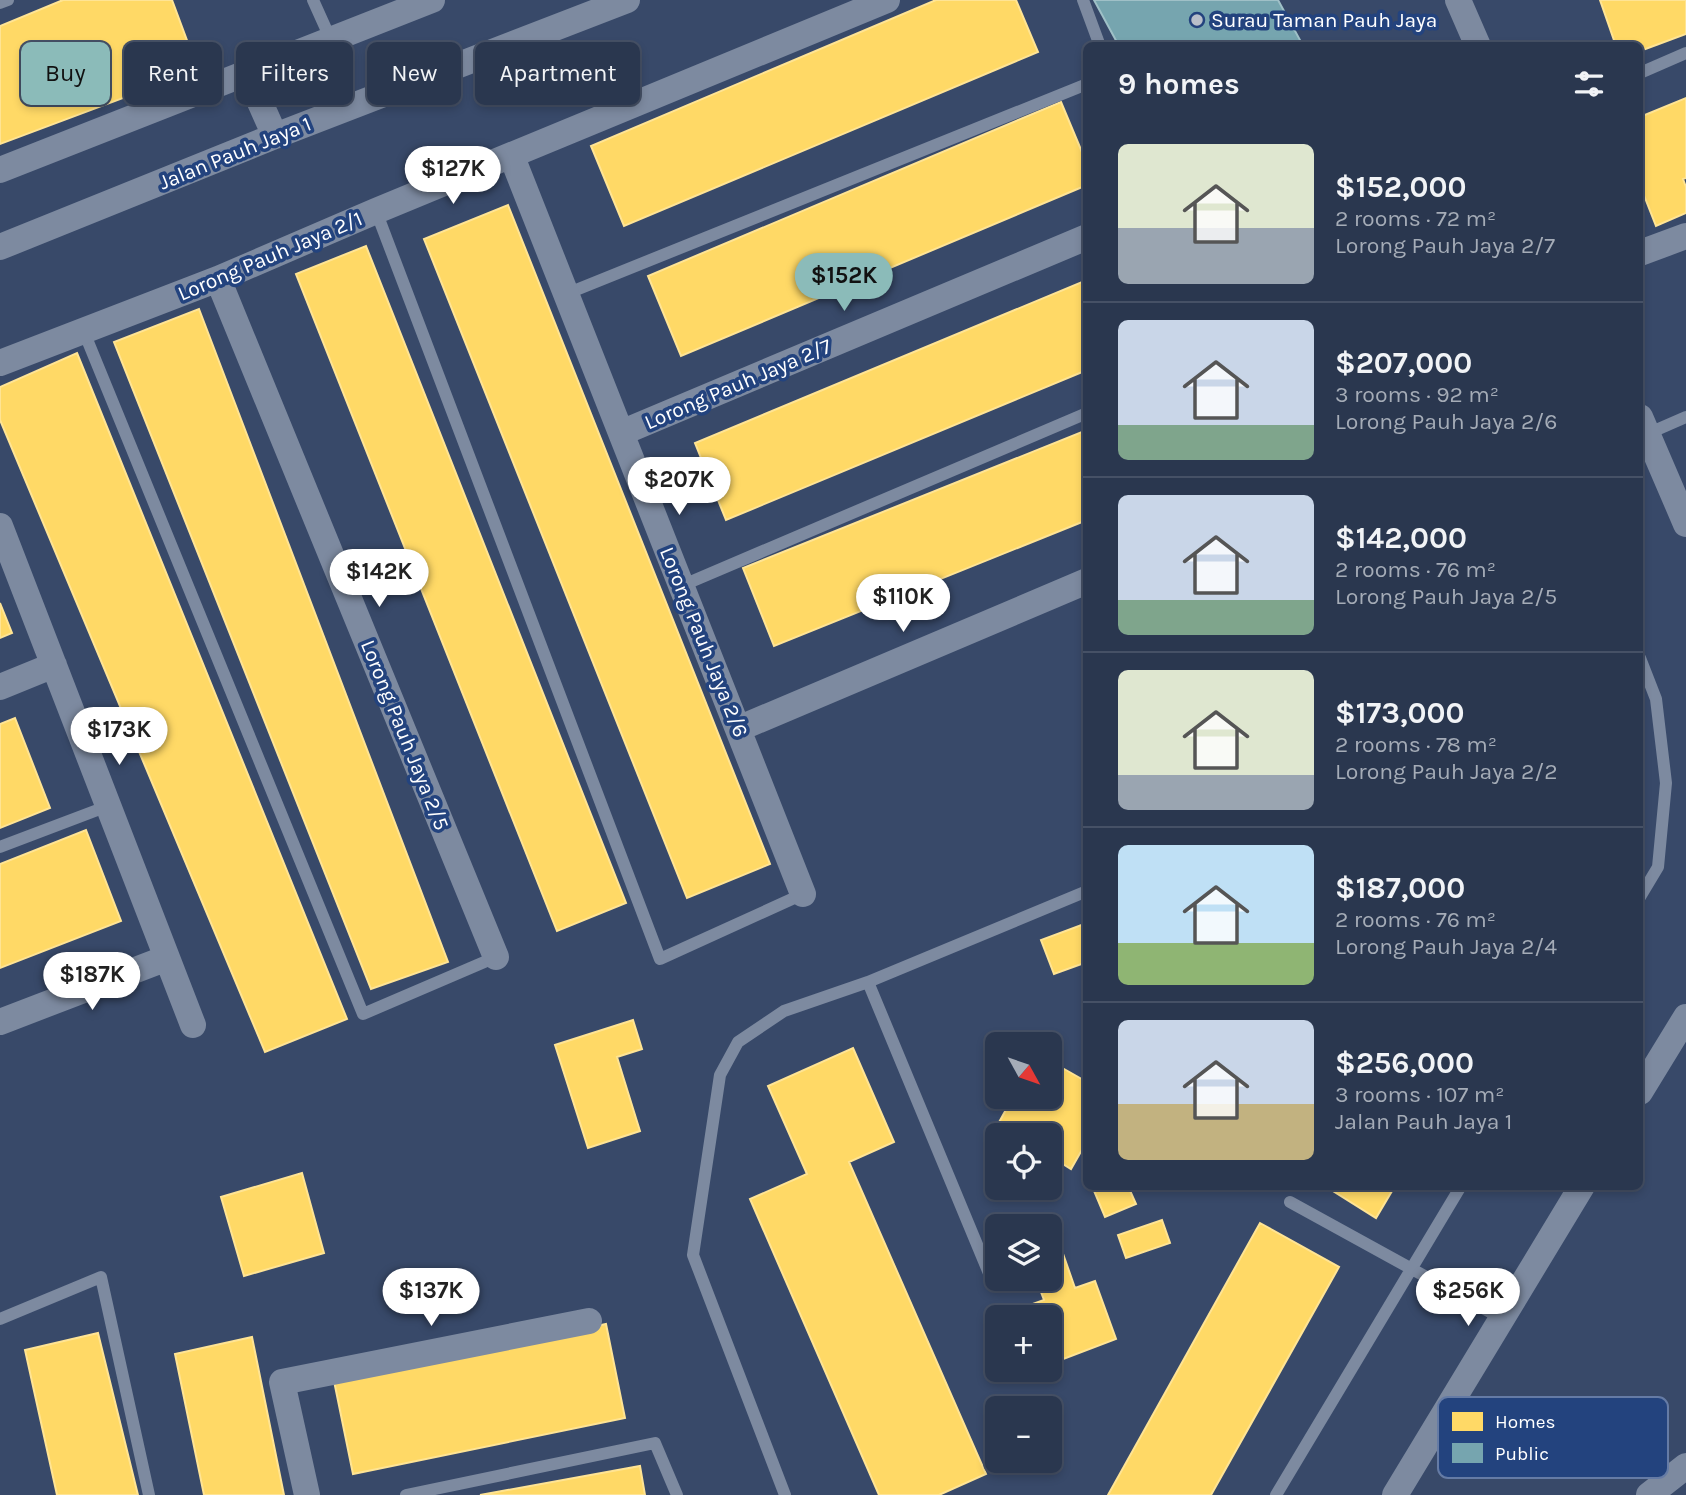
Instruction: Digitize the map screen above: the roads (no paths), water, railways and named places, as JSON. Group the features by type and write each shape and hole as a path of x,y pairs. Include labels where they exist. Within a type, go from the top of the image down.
{"street":[{"path":"326,42 432,0"},
{"name":"Jalan Pauh Jaya 1","path":"0,247 275,136 627,0"},
{"name":"Lorong Pauh Jaya 2/1","path":"0,363 218,279 887,0"},
{"path":"1458,0 1476,42"},
{"path":"0,170 236,77"},
{"path":"261,105 275,136"},
{"name":"Lorong Pauh Jaya 2/6","path":"512,157 803,894"},
{"path":"1643,252 1686,236"},
{"name":"Lorong Pauh Jaya 2/7","path":"621,433 1083,239"},
{"name":"Lorong Pauh Jaya 2/5","path":"218,279 496,957"},
{"path":"1643,426 1686,524"},
{"path":"0,526 193,1025"},
{"path":"738,729 1083,583"},
{"path":"0,687 54,666"},
{"path":"0,1022 167,958"},
{"path":"1643,1087 1686,1017"},
{"path":"1454,1397 1580,1190"},
{"path":"307,1495 282,1382 589,1321"},
{"path":"1395,1495 1438,1424"},
{"path":"1649,1495 1686,1466"}],"lane":[{"path":"0,3 8,0"},
{"path":"313,0 331,40"},
{"path":"1083,0 1099,42"},
{"path":"1643,72 1686,53"},
{"path":"566,294 1083,86"},
{"path":"376,211 660,959 803,894"},
{"path":"84,332 363,1014 496,957"},
{"path":"681,586 1083,415"},
{"path":"1643,426 1686,417"},
{"path":"1643,666 1656,699 1666,783 1658,867 1643,892"},
{"path":"0,847 108,806"},
{"path":"785,1495 693,1255 720,1075 738,1042 784,1011 868,982 1083,893"},
{"path":"868,982 985,1264"},
{"path":"1276,1495 1459,1190"},
{"path":"1290,1202 1502,1318"},
{"path":"0,1319 101,1277 149,1495"},
{"path":"406,1495 655,1443 677,1495"}],"place":[{"name":"Surau Taman Pauh Jaya","path":"1197,20"}]}
